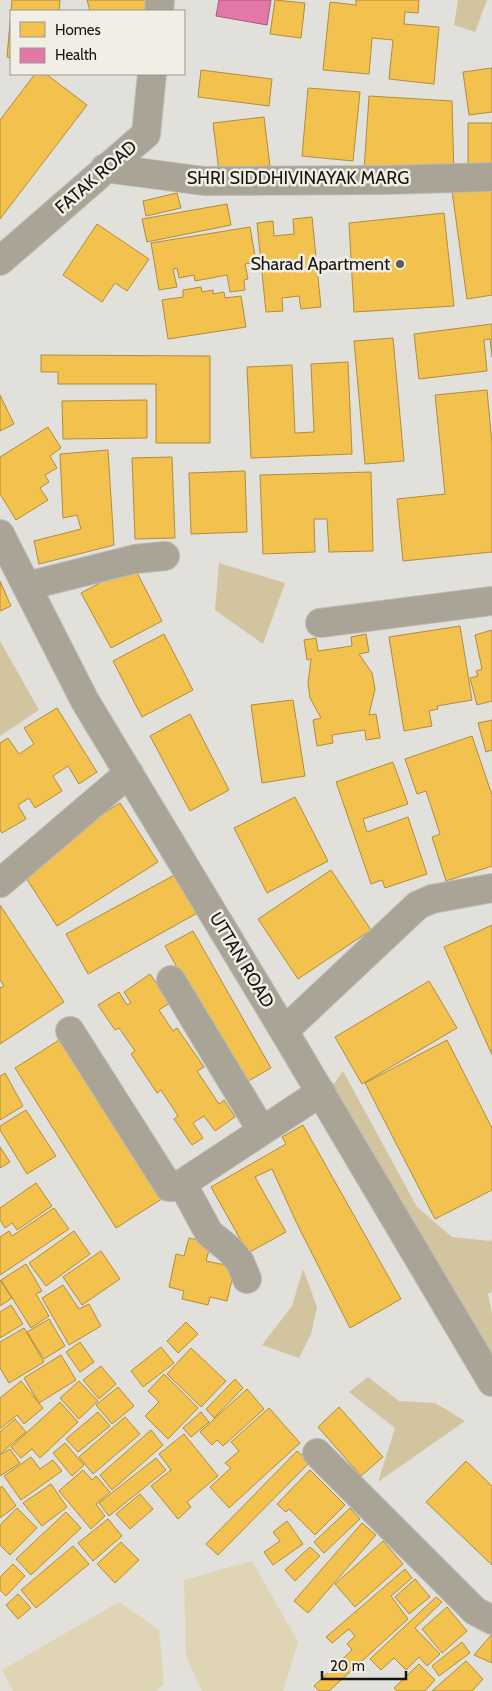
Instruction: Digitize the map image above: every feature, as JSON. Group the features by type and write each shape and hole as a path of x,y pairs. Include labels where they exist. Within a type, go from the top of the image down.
{"street":[{"name":"FATAK ROAD","path":"0,260 146,134 152,75"},
{"name":"SHRI SIDDHIVINAYAK MARG","path":"105,168 204,181 492,177"},
{"name":"UTTAN ROAD","path":"0,534 85,701 321,1092 492,1382"},
{"path":"27,586 135,559 165,556"},
{"path":"320,623 492,601"},
{"path":"0,883 129,773"},
{"path":"284,1031 418,905 432,899 492,888"},
{"path":"171,980 262,1131"},
{"path":"70,1031 169,1187 177,1187 321,1092"},
{"path":"182,1183 209,1234 230,1250 240,1262 247,1279"},
{"path":"317,1453 475,1610 492,1620"}],"shaded area":[{"path":"458,0 487,0 475,32 454,25"},
{"path":"219,563 285,583 263,644 215,610"},
{"path":"0,641 39,710 0,736"},
{"path":"343,1071 417,1207 452,1237 490,1241 492,1239 492,1291 488,1294 492,1314 492,1360 330,1090"},
{"path":"303,1269 317,1307 311,1334 299,1358 262,1345 292,1306"},
{"path":"368,1377 399,1401 435,1403 465,1421 378,1482 395,1428 349,1392"},
{"path":"252,1561 298,1642 283,1691 202,1691 186,1656 184,1580"},
{"path":"119,1602 159,1630 164,1684 156,1691 13,1691 2,1670"}],"building: Homes":[{"path":"12,0 60,0 59,10 11,10"},
{"path":"87,0 155,0 153,10 90,10"},
{"path":"275,0 305,3 301,38 270,34"},
{"path":"356,0 419,0 418,13 405,12 404,24 439,27 434,84 389,79 393,40 372,38 369,74 323,70 330,2 356,5"},
{"path":"10,22 10,58 7,57"},
{"path":"492,68 492,112 469,115 463,72"},
{"path":"201,70 272,79 269,106 198,97"},
{"path":"34,75 47,75 87,105 0,219 0,120"},
{"path":"308,88 360,92 353,161 302,156"},
{"path":"369,96 452,101 454,176 364,170"},
{"path":"264,117 270,166 219,171 213,123"},
{"path":"468,123 492,123 492,166 468,170"},
{"path":"492,186 492,295 467,299 452,191"},
{"path":"177,193 181,208 146,216 143,201"},
{"path":"227,204 231,225 147,242 142,219"},
{"name":"Sharad Apartment","path":"444,213 454,306 354,312 349,223"},
{"path":"312,217 321,307 301,309 299,296 282,298 283,311 266,312 257,223 273,221 274,236 294,234 293,219"},
{"path":"97,224 149,259 127,291 115,283 102,302 63,275"},
{"path":"250,227 256,262 245,264 248,279 244,280 245,290 230,292 227,275 195,281 194,275 179,278 177,268 173,269 177,287 159,290 151,243"},
{"path":"201,287 202,292 213,290 213,294 224,292 225,298 241,296 246,327 168,339 162,300 183,297 183,290"},
{"path":"492,324 492,357 490,339 484,340 487,371 419,379 414,334"},
{"path":"393,338 404,461 365,464 354,341"},
{"path":"41,355 210,356 210,443 156,443 156,384 58,384 58,372 41,372"},
{"path":"348,362 352,454 251,458 247,367 292,365 295,433 314,432 311,364"},
{"path":"487,390 492,444 492,552 403,561 397,499 445,494 435,395"},
{"path":"0,395 14,424 0,431"},
{"path":"147,400 147,438 63,439 62,401"},
{"path":"48,427 61,448 50,456 57,468 45,475 49,482 40,488 48,500 16,520 0,494 0,457"},
{"path":"108,450 114,545 39,564 34,541 81,529 77,515 63,518 60,454"},
{"path":"172,457 175,538 135,539 132,458"},
{"path":"245,471 247,532 191,534 189,473"},
{"path":"371,472 373,551 329,552 327,519 314,519 315,552 263,554 260,475"},
{"path":"133,565 162,621 111,648 81,593"},
{"path":"0,581 11,606 0,611"},
{"path":"460,626 472,700 437,706 438,709 429,711 432,726 404,731 389,637"},
{"path":"492,630 492,701 477,705 470,678 478,676 476,671 482,669 475,635"},
{"path":"164,634 193,690 142,717 113,661"},
{"path":"366,634 369,652 359,654 372,673 375,689 369,715 376,714 380,738 366,740 365,730 332,735 333,743 317,746 313,720 321,718 310,698 308,683 311,659 307,660 304,640 316,638 318,651 352,646 351,637"},
{"path":"293,700 305,776 262,783 251,705"},
{"path":"57,708 97,772 79,784 68,766 53,776 62,791 35,808 29,798 18,805 26,819 2,833 0,830 0,743 8,738 19,754 34,744 24,728"},
{"path":"190,714 229,790 190,811 150,736"},
{"path":"492,720 492,750 486,752 478,723"},
{"path":"472,736 492,795 492,866 446,881 432,837 440,834 426,791 417,794 405,759"},
{"path":"393,762 408,804 363,819 367,832 408,817 427,874 385,888 382,880 371,884 336,782"},
{"path":"295,797 328,861 267,893 234,828"},
{"path":"120,803 158,862 57,926 19,867"},
{"path":"331,870 371,930 298,979 258,919"},
{"path":"180,872 201,911 88,974 66,934"},
{"path":"0,905 64,1002 0,1044 0,988 4,986 0,980"},
{"path":"492,925 492,1055 444,947"},
{"path":"193,931 271,1068 243,1084 165,946"},
{"path":"150,974 170,1003 159,1010 173,1031 177,1028 204,1067 197,1071 219,1104 224,1100 235,1117 215,1131 204,1116 193,1123 203,1138 192,1145 174,1119 178,1116 161,1090 157,1093 131,1054 135,1051 119,1028 115,1030 98,1005 119,992 127,1005 131,1003 124,992"},
{"path":"429,981 457,1028 362,1084 335,1037"},
{"path":"64,1037 165,1197 116,1228 15,1068"},
{"path":"447,1040 492,1128 492,1190 435,1219 365,1083"},
{"path":"5,1073 23,1106 0,1120 0,1076"},
{"path":"26,1110 56,1156 27,1174 0,1130 0,1126"},
{"path":"303,1125 401,1299 350,1328 299,1228 272,1169 255,1177 286,1232 248,1253 211,1187 286,1144 282,1137"},
{"path":"0,1147 10,1162 0,1168"},
{"path":"36,1183 52,1206 17,1230 12,1223 5,1228 0,1220 0,1208"},
{"path":"54,1208 69,1229 0,1275 0,1237 9,1231 12,1236"},
{"path":"74,1231 90,1254 46,1286 29,1263"},
{"path":"189,1238 211,1243 206,1261 235,1267 227,1301 210,1297 208,1305 182,1299 184,1291 169,1287 176,1254 184,1256"},
{"path":"101,1251 120,1279 82,1305 63,1277"},
{"path":"26,1264 42,1291 36,1294 49,1316 31,1328 1,1280"},
{"path":"0,1280 12,1298 0,1306"},
{"path":"63,1285 79,1309 89,1304 101,1326 69,1345 42,1298"},
{"path":"11,1305 23,1324 0,1338 0,1312"},
{"path":"49,1319 65,1346 44,1359 27,1332"},
{"path":"186,1322 198,1334 178,1353 167,1341"},
{"path":"24,1328 44,1362 9,1383 0,1368 0,1342"},
{"path":"80,1342 94,1362 80,1372 66,1352"},
{"path":"161,1347 174,1363 143,1387 131,1371"},
{"path":"191,1348 226,1381 201,1407 167,1374"},
{"path":"61,1355 76,1380 39,1403 24,1378"},
{"path":"101,1366 116,1384 99,1399 83,1380"},
{"path":"164,1374 198,1408 168,1439 145,1416 159,1402 148,1391"},
{"path":"235,1379 243,1388 214,1418 206,1409"},
{"path":"21,1381 43,1408 24,1424 17,1415 0,1429 0,1398"},
{"path":"79,1381 98,1401 79,1419 60,1398"},
{"path":"118,1387 134,1406 112,1424 96,1405"},
{"path":"247,1389 264,1409 223,1446 217,1440 212,1445 200,1432"},
{"path":"60,1402 78,1422 40,1458 32,1449 21,1458 11,1447"},
{"path":"339,1407 383,1457 361,1476 318,1427"},
{"path":"269,1408 300,1443 229,1508 210,1487 231,1468 225,1463 239,1451 231,1442"},
{"path":"98,1412 110,1426 78,1452 66,1439"},
{"path":"201,1412 209,1422 191,1437 183,1428"},
{"path":"125,1417 140,1434 93,1474 79,1457"},
{"path":"15,1419 26,1432 0,1454 0,1432"},
{"path":"151,1430 163,1445 112,1490 100,1475"},
{"path":"184,1434 218,1476 187,1502 191,1507 178,1519 151,1486 171,1470 159,1454"},
{"path":"65,1443 84,1465 72,1476 53,1453"},
{"path":"10,1449 20,1463 0,1476 0,1455"},
{"path":"297,1451 310,1462 218,1555 206,1544"},
{"path":"31,1457 40,1469 53,1460 62,1471 21,1500 4,1476"},
{"path":"156,1458 166,1470 109,1516 99,1503"},
{"path":"466,1461 492,1486 492,1565 426,1502"},
{"path":"83,1470 92,1480 96,1476 110,1492 96,1504 105,1516 91,1529 59,1491"},
{"path":"310,1470 345,1505 315,1535 289,1509 286,1512 277,1504"},
{"path":"51,1484 67,1507 42,1526 23,1503"},
{"path":"2,1486 16,1506 0,1518 0,1488"},
{"path":"140,1494 153,1509 130,1529 116,1514"},
{"path":"17,1508 37,1528 10,1555 0,1545 0,1525"},
{"path":"350,1508 360,1519 324,1553 314,1542"},
{"path":"66,1512 81,1528 31,1575 16,1559"},
{"path":"108,1519 122,1536 93,1561 78,1543"},
{"path":"287,1521 303,1544 273,1565 264,1552 280,1541 273,1532"},
{"path":"362,1523 376,1535 308,1613 294,1601"},
{"path":"383,1541 403,1564 355,1607 335,1584"},
{"path":"121,1542 139,1560 115,1583 97,1564"},
{"path":"73,1546 89,1564 36,1608 21,1590"},
{"path":"310,1547 320,1556 295,1581 285,1570"},
{"path":"13,1564 25,1576 6,1596 0,1590 0,1577"},
{"path":"405,1569 412,1578 391,1596 408,1619 329,1691 319,1691 314,1686 352,1650 347,1644 355,1636 349,1629 332,1643 326,1637"},
{"path":"415,1579 430,1597 409,1614 395,1597"},
{"path":"18,1594 31,1608 18,1619 6,1605"},
{"path":"436,1597 442,1602 415,1628 440,1654 427,1666 419,1657 406,1670 394,1658 381,1670 370,1659"},
{"path":"447,1607 467,1631 442,1653 422,1629"},
{"path":"492,1634 492,1663 474,1655"},
{"path":"462,1642 470,1653 439,1676 432,1666"},
{"path":"466,1661 483,1679 472,1691 432,1691"},
{"path":"419,1664 435,1680 425,1691 397,1691 394,1688"}],"building: Health":[{"path":"219,0 271,0 267,25 216,16"}],"place":[{"name":"Sharad Apartment","path":"400,264"}]}
